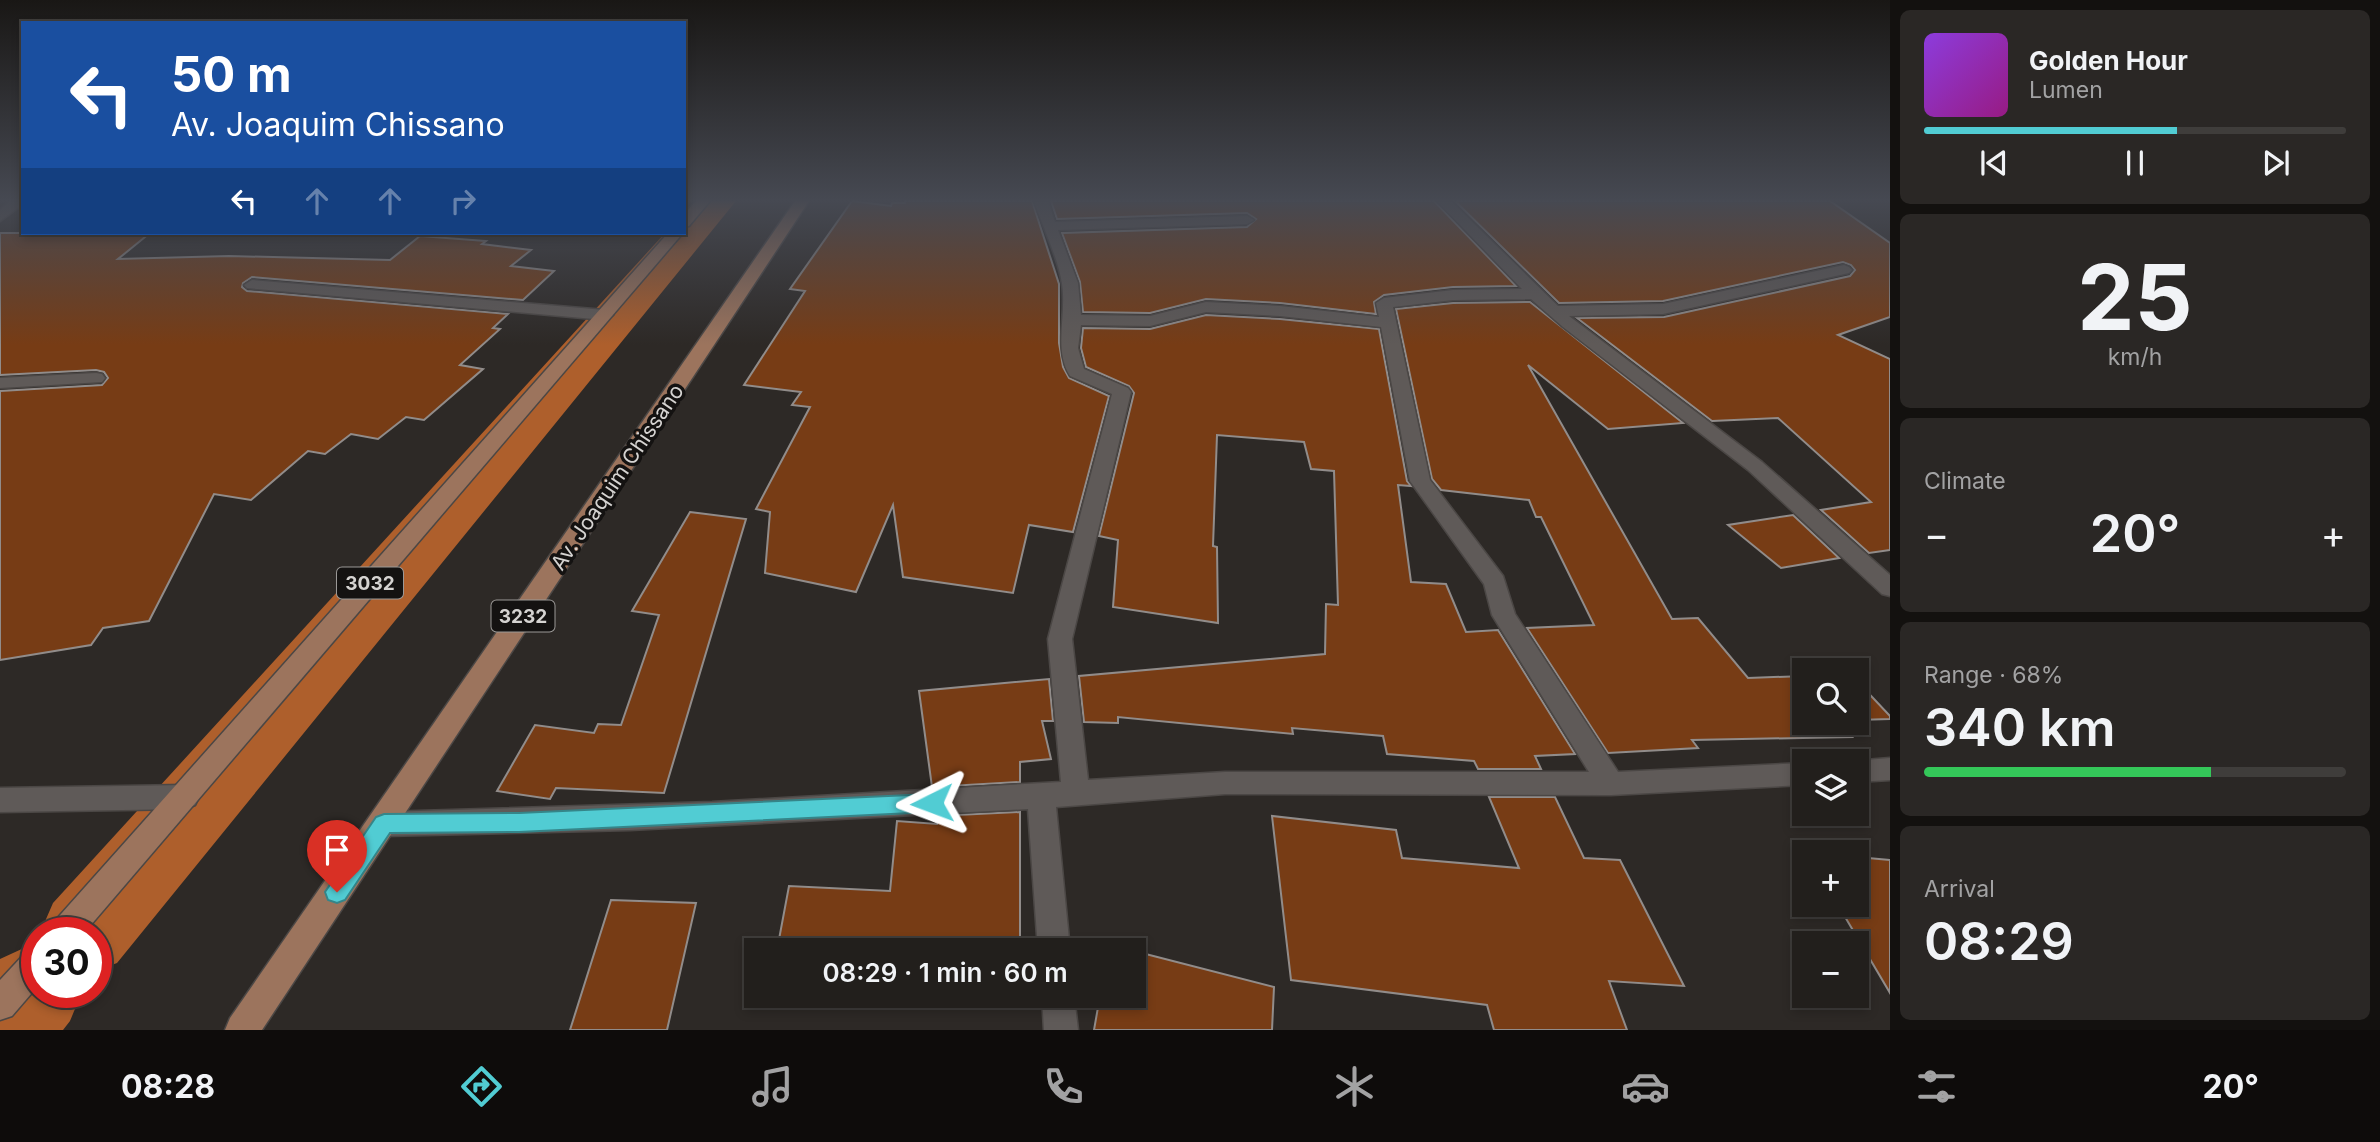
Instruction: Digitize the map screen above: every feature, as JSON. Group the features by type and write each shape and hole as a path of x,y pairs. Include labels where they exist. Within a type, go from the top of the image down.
{"main road":[{"name":"3032","path":"78,917 662,249"},
{"name":"Av. Joaquim Chissano","path":"242,1030 384,824 770,249"},
{"path":"0,1004 21,981"}],"street":[{"path":"1058,249 1070,283 1073,320 1069,348 1076,372 1122,392 1060,639 1076,792"},
{"path":"1491,249 1554,311 1755,466 1890,588"},
{"path":"1554,311 1663,309 1844,270"},
{"path":"252,285 605,315"},
{"path":"1535,294 1452,295 1384,303 1420,481 1495,582 1504,615 1611,784"},
{"path":"1073,320 1150,321 1206,307 1280,311 1388,323"},
{"path":"0,383 96,378"},
{"path":"1869,770 1890,769"},
{"path":"384,824 519,822 1041,797 1076,792 1225,783 1611,784 1792,775"},
{"path":"0,800 185,797"},
{"path":"1041,797 1053,938"},
{"path":"1059,1008 1061,1030"}],"building":[{"path":"0,249 130,249 118,259 229,256 390,260 404,249 523,249 531,250 511,266 554,271 523,300 252,277 243,283 242,287 247,291 508,314 493,328 500,329 460,365 483,369 424,420 406,417 378,439 351,434 325,454 308,451 251,500 214,494 149,621 103,628 91,645 0,660 0,391 102,385 108,378 104,372 96,370 0,375"},
{"path":"818,249 1048,249 1059,284 1059,343 1063,367 1069,378 1109,396 1073,532 1029,525 1013,593 903,577 893,505 856,592 765,573 770,512 756,509 810,407 792,405 801,392 744,385 805,291 790,289"},
{"path":"1068,249 1480,249 1516,286 1453,287 1384,295 1374,302 1376,314 1280,303 1206,299 1150,313 1083,312 1080,282"},
{"path":"1504,249 1890,249 1890,317 1838,335 1890,359 1890,550 1869,553 1821,510 1871,502 1778,418 1712,421 1577,318 1664,317 1850,276 1855,270 1851,265 1843,262 1663,301 1559,303"},
{"path":"1530,302 1683,423 1608,429 1528,365 1672,619 1698,618 1748,678 1792,676 1792,735 1852,737 1692,740 1698,748 1608,753 1527,628 1594,625 1541,517 1536,517 1529,500 1441,490 1432,479 1396,309 1453,303"},
{"path":"1206,315 1379,329 1407,481 1411,486 1398,485 1411,582 1446,584 1466,632 1498,630 1575,754 1535,756 1541,769 1478,769 1474,761 1387,754 1383,736 1292,728 1293,734 1118,717 1118,723 1084,722 1079,676 1325,654 1326,604 1338,605 1334,471 1311,469 1304,442 1217,435 1213,546 1217,547 1218,623 1113,607 1118,540 1099,536 1134,393 1129,386 1086,367 1081,348 1083,328 1150,329"},
{"path":"690,512 746,519 664,793 556,788 550,799 497,791 535,725 594,733 598,724 621,725 659,615 632,611"},
{"path":"1793,515 1839,558 1781,568 1728,525"},
{"path":"1049,679 1053,721 1042,721 1051,759 1020,762 1020,782 932,787 919,691"},
{"path":"1869,694 1890,716 1890,719 1869,720"},
{"path":"1489,797 1555,797 1584,858 1620,860 1684,986 1609,981 1627,1030 1494,1030 1487,1005 1291,980 1272,816 1396,830 1402,858 1519,868"},
{"path":"1020,812 1020,938 779,938 789,886 890,891 897,821 937,824 936,816"},
{"path":"1869,858 1890,860 1890,993 1869,957 1869,931 1853,931 1845,917 1869,917"},
{"path":"611,900 696,903 667,1030 570,1030"},
{"path":"1146,954 1274,987 1272,1030 1094,1030 1098,1008 1146,1008"}],"waterway":[{"path":"99,917 675,249"},
{"path":"1,1030 21,1007"}],"route":[{"path":"337,892 384,824 519,822 932,803"}]}
